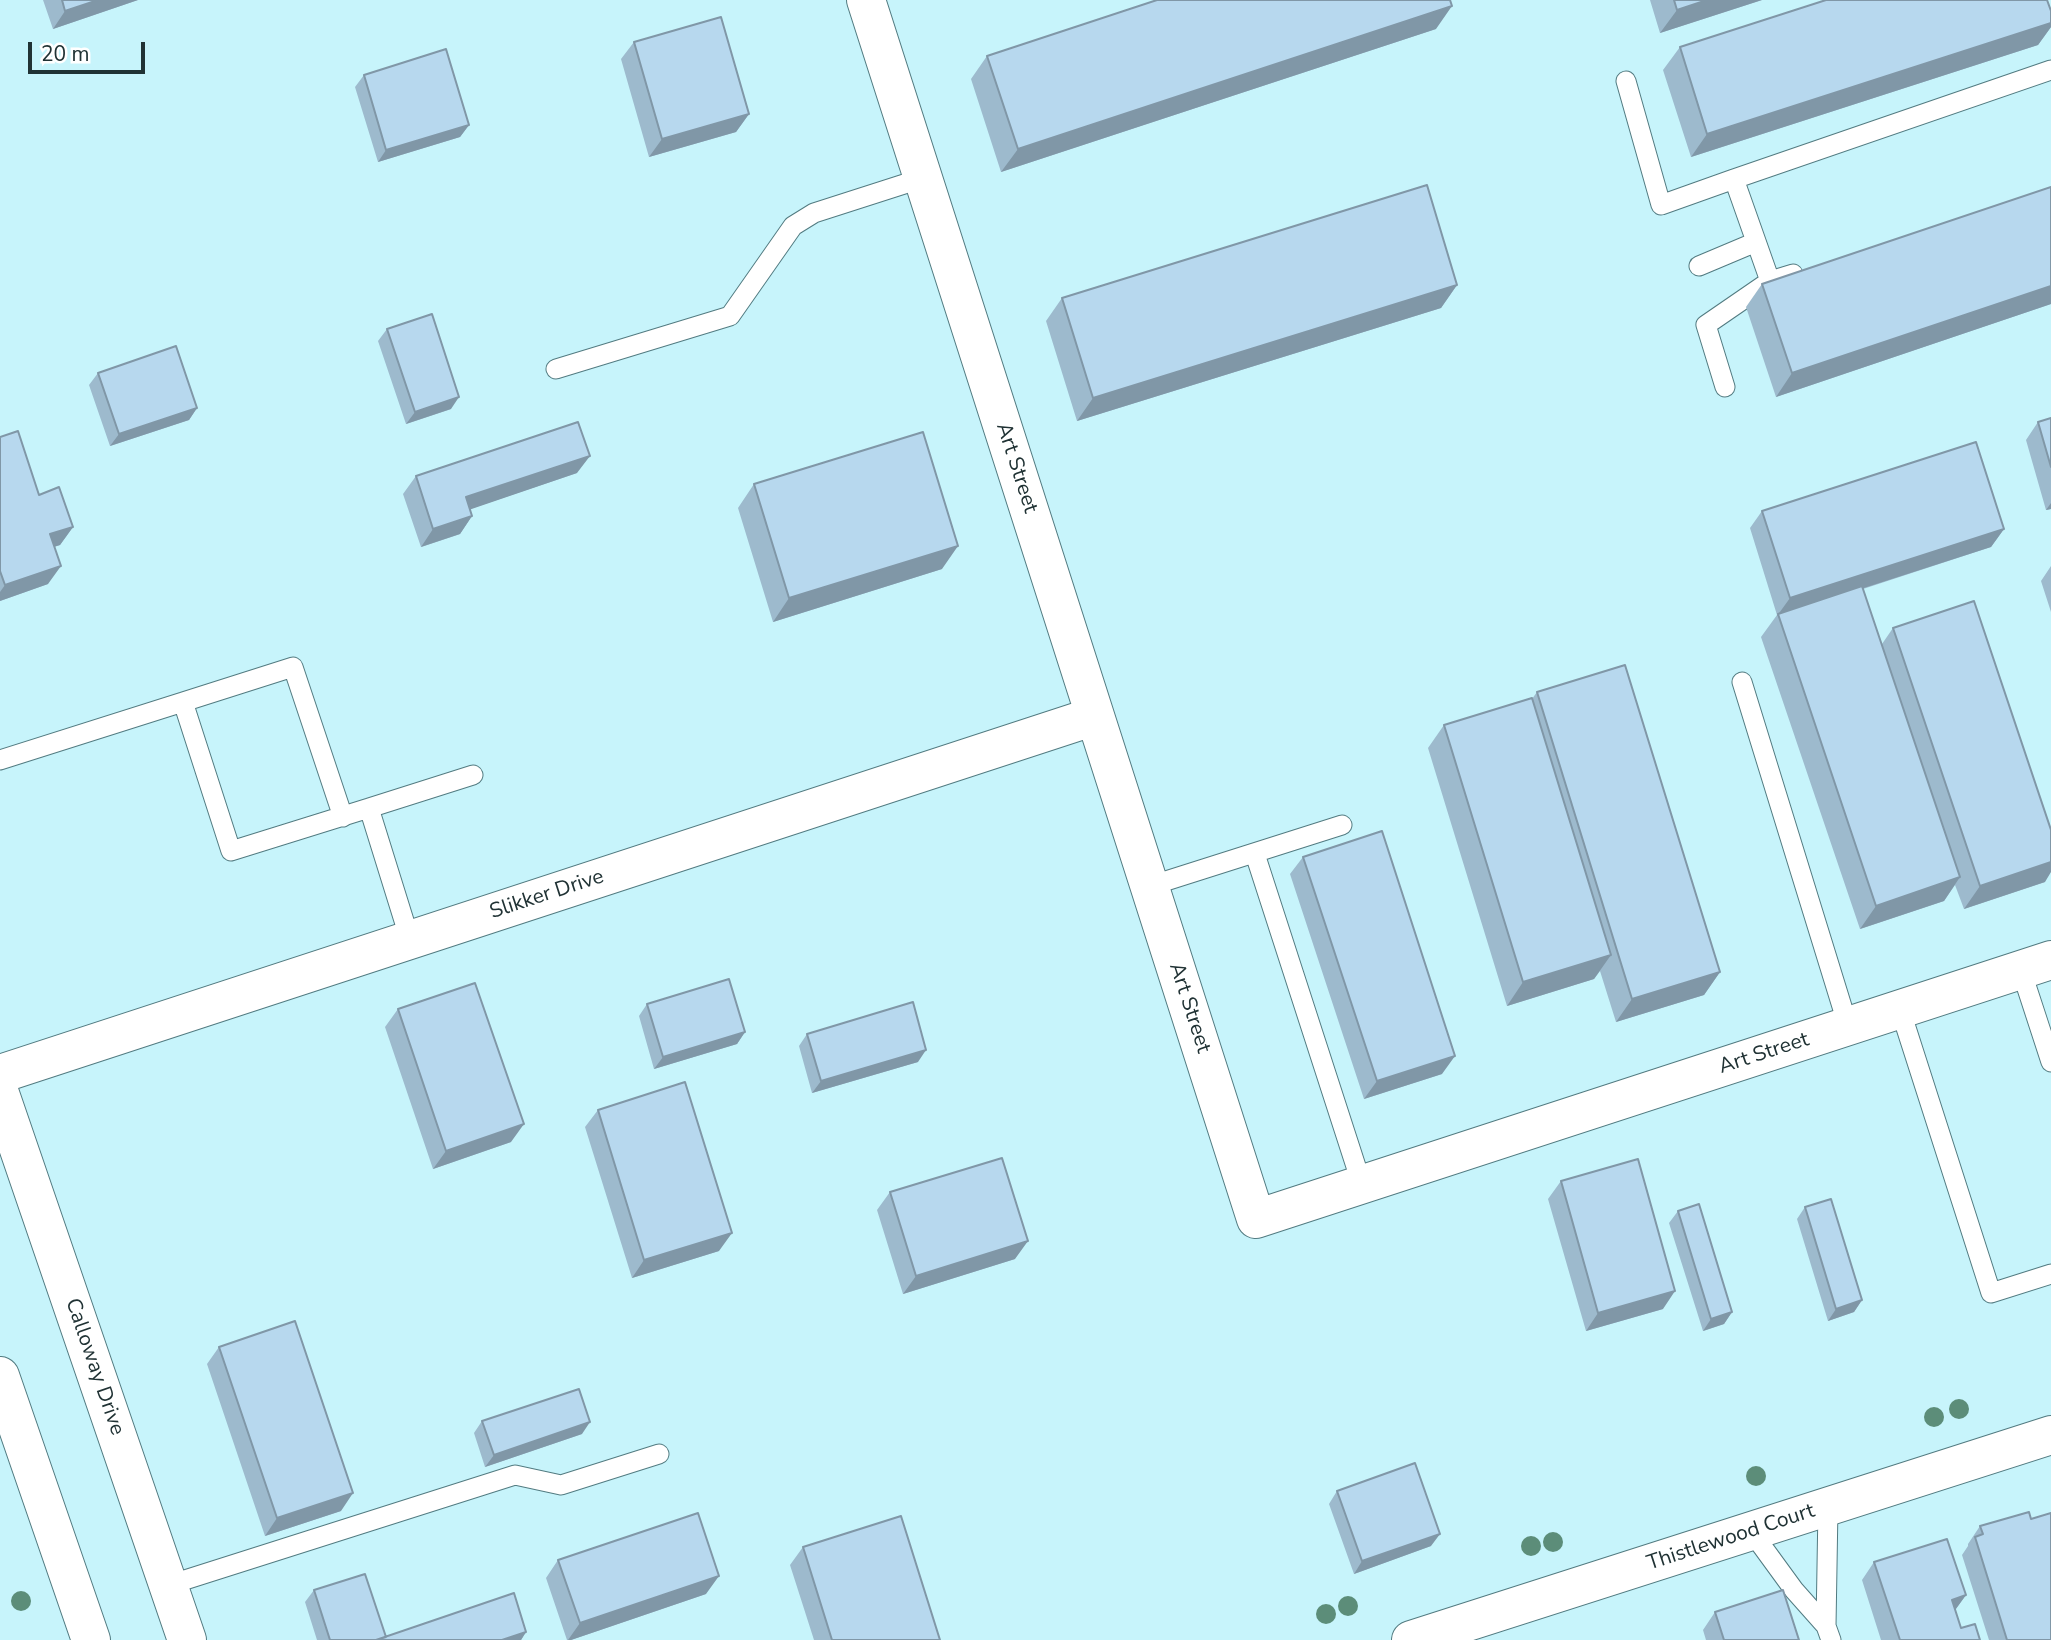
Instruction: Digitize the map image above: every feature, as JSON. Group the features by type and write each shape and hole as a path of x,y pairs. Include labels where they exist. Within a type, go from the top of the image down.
{"street":[{"name":"Art Street","path":"866,0 1256,1219 2036,965"},
{"name":"Slikker Drive","path":"0,1074 1095,716"},
{"name":"Calloway Drive","path":"0,1094 187,1640"},
{"path":"0,1376 90,1640"},
{"name":"Thistlewood Court","path":"1411,1640 2051,1435"}],"lane":[{"path":"1626,80 1661,205 2051,70"},
{"path":"556,369 730,316 793,226 814,213 923,178"},
{"path":"1734,179 1770,281"},
{"path":"1699,266 1756,242"},
{"path":"1726,387 1706,325 1770,281 1809,269"},
{"path":"0,760 293,667 343,817"},
{"path":"1742,682 1848,1026"},
{"path":"183,702 230,851 473,775"},
{"path":"369,808 410,940"},
{"path":"1150,886 1342,825"},
{"path":"1255,854 1362,1185"},
{"path":"2036,965 2051,1062"},
{"path":"1900,1009 1991,1293 2051,1274"},
{"path":"169,1585 515,1475 561,1485 659,1454"},
{"path":"1828,1507 1829,1633"},
{"path":"1751,1531 1829,1633"}],"building":[{"path":"62,0 98,0 65,11"},
{"path":"1157,0 1450,0 1452,6 1018,149 987,56"},
{"path":"1674,0 1707,0 1677,10"},
{"path":"1826,0 2047,0 2051,23 1707,134 1680,47"},
{"path":"721,17 749,114 662,139 634,42"},
{"path":"446,49 469,125 386,150 364,75"},
{"path":"1427,185 1457,285 1093,398 1062,298"},
{"path":"2051,187 2051,286 1792,373 1762,284"},
{"path":"432,314 459,397 415,412 387,329"},
{"path":"176,346 197,408 119,434 98,373"},
{"path":"2051,418 2051,467 2038,422"},
{"path":"578,422 590,456 466,497 472,516 433,529 416,476"},
{"path":"18,431 39,495 59,487 73,527 50,534 61,566 5,585 0,571 0,437"},
{"path":"923,432 958,546 789,598 754,484"},
{"path":"1976,442 2004,529 1790,598 1762,511"},
{"path":"1862,586 1960,877 1876,906 1778,614"},
{"path":"1974,601 2051,830 2051,862 1980,886 1893,628"},
{"path":"1625,665 1720,972 1632,999 1537,692"},
{"path":"1532,698 1611,955 1523,982 1444,725"},
{"path":"1382,831 1455,1056 1377,1081 1303,857"},
{"path":"729,979 745,1032 663,1057 647,1004"},
{"path":"475,983 524,1124 446,1151 398,1009"},
{"path":"913,1002 926,1050 821,1081 807,1034"},
{"path":"685,1082 732,1233 644,1260 598,1110"},
{"path":"1002,1158 1028,1241 916,1276 890,1192"},
{"path":"1638,1159 1675,1291 1598,1313 1561,1181"},
{"path":"1831,1199 1862,1300 1836,1309 1805,1207"},
{"path":"1699,1204 1732,1312 1711,1319 1678,1211"},
{"path":"295,1321 353,1493 277,1518 219,1347"},
{"path":"579,1389 590,1422 494,1455 482,1421"},
{"path":"1415,1463 1440,1534 1362,1561 1337,1491"},
{"path":"2029,1512 2031,1519 2051,1513 2051,1640 2007,1640 1975,1537 1983,1534 1980,1526"},
{"path":"698,1513 719,1576 580,1623 558,1560"},
{"path":"901,1516 940,1640 832,1640 803,1547"},
{"path":"1947,1539 1966,1595 1952,1600 1961,1628 1975,1624 1980,1640 1900,1640 1874,1562"},
{"path":"365,1574 386,1637 376,1640 330,1640 314,1590"},
{"path":"1783,1590 1799,1640 1724,1640 1715,1612"},
{"path":"514,1593 526,1632 502,1640 376,1640"}]}
